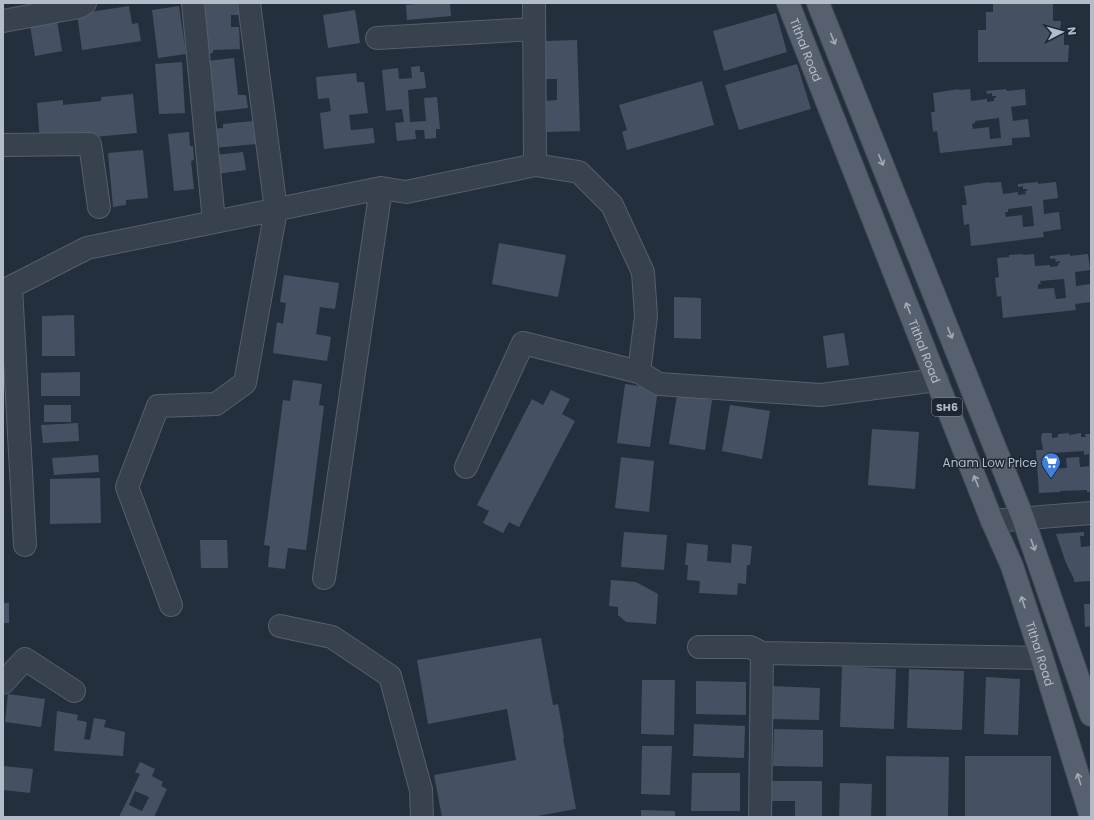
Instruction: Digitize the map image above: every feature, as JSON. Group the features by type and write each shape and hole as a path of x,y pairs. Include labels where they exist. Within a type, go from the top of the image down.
{"main road":[{"name":"Tithal Road","path":"788,3 992,521 1012,566 1091,816"},
{"path":"818,3 1024,518 1091,715"}],"street":[{"path":"3,21 79,7 85,3"},
{"path":"193,3 214,222"},
{"path":"171,605 127,488 158,406 216,404 245,383 276,210 249,3"},
{"path":"534,3 535,165"},
{"path":"377,38 534,29"},
{"path":"3,145 90,144 99,207"},
{"path":"25,545 7,289 87,248 381,188 406,192 535,165 580,172 612,205 643,272 646,316 639,372"},
{"path":"324,578 381,188"},
{"path":"466,467 523,343 639,372 659,384 821,395 937,380"},
{"path":"992,521 1091,513"},
{"path":"280,626 332,637 390,676 421,790 422,817"},
{"path":"699,647 750,647 762,653 1042,658"},
{"path":"760,817 762,653"},
{"path":"3,683 25,659 74,691"}],"building":[{"path":"203,3 238,3 239,15 231,15 231,27 239,27 240,49 213,50 213,53 206,54"},
{"path":"450,3 451,16 407,20 406,5"},
{"path":"993,3 1053,3 1053,21 1061,21 1060,30 1064,30 1064,45 1069,45 1068,62 978,62 978,30 986,30 986,12 993,12"},
{"path":"129,6 132,24 138,23 141,41 82,50 77,14"},
{"path":"179,6 186,54 158,58 152,10"},
{"path":"355,10 360,43 328,48 323,15"},
{"path":"776,13 787,52 724,71 713,31"},
{"path":"57,20 62,51 35,56 30,25"},
{"path":"577,40 580,131 547,132 546,101 557,100 557,79 545,79 544,41"},
{"path":"234,58 238,95 246,95 248,108 212,112 207,61"},
{"path":"182,62 185,113 159,114 155,64"},
{"path":"797,64 811,109 739,130 725,85"},
{"path":"420,66 420,72 424,72 426,88 408,90 410,122 426,121 424,98 437,97 440,129 436,129 436,138 425,139 424,130 415,130 416,139 397,141 395,123 404,122 402,109 386,111 382,70 398,68 399,79 412,78 411,67"},
{"path":"356,73 357,82 364,82 368,113 349,115 351,130 373,128 375,143 324,149 320,113 331,111 329,98 318,99 316,77"},
{"path":"702,81 714,125 627,150 622,132 627,130 619,105"},
{"path":"970,89 971,101 987,99 987,102 994,101 996,96 992,96 992,93 987,94 986,91 1025,89 1026,105 1011,107 1013,121 1028,119 1030,137 1012,138 1012,145 940,153 937,131 933,132 931,112 935,112 933,93","holes":["999,118 1001,138 990,139 989,127 973,129 972,124 975,123 975,121"]},
{"path":"133,94 137,133 40,142 37,103 63,100 63,105 101,101 101,97"},
{"path":"253,121 256,144 214,148 211,129 223,128 223,124"},
{"path":"189,132 190,146 193,146 194,160 191,161 194,189 174,191 168,134"},
{"path":"143,150 148,198 126,200 126,205 113,207 108,153"},
{"path":"243,152 246,170 217,174 215,155"},
{"path":"1001,182 1003,194 1018,192 1018,195 1026,194 1025,191 1027,191 1027,189 1023,189 1023,186 1018,187 1018,184 1056,182 1058,198 1043,200 1044,214 1059,212 1061,229 1043,232 1044,237 971,246 969,224 964,225 962,205 967,205 964,186","holes":["1032,206 1034,226 1023,227 1022,215 1006,217 1005,212 1008,212 1008,209"]},
{"path":"499,243 566,255 558,297 492,284"},
{"path":"1034,254 1035,266 1050,265 1050,267 1058,266 1060,261 1056,262 1055,258 1050,259 1050,256 1088,254 1090,270 1075,272 1076,286 1091,284 1091,302 1075,304 1076,310 1003,318 1001,296 997,297 995,278 999,277 997,258 1009,257 1009,255","holes":["1064,279 1066,298 1056,299 1054,288 1038,289 1038,284 1041,284 1040,281"]},
{"path":"284,275 339,283 335,309 320,307 316,334 331,337 327,361 273,353 277,322 283,324 286,303 280,302"},
{"path":"674,297 701,298 701,339 674,338"},
{"path":"74,315 75,356 42,356 42,316"},
{"path":"844,333 849,365 827,368 823,336"},
{"path":"80,372 80,396 41,396 41,373"},
{"path":"293,380 322,384 319,405 324,406 306,550 288,548 285,569 268,567 270,546 264,545 283,400 290,401"},
{"path":"625,384 658,389 650,447 617,443"},
{"path":"551,390 570,399 562,414 575,421 519,527 509,522 503,533 483,523 489,511 477,505 532,399 543,405"},
{"path":"677,395 712,400 705,450 669,444"},
{"path":"44,405 71,405 71,422 44,422"},
{"path":"730,405 770,411 762,459 722,451"},
{"path":"78,423 79,441 43,443 41,425"},
{"path":"872,429 919,432 915,489 868,485"},
{"path":"1042,433 1052,433 1052,438 1058,437 1058,434 1069,433 1069,435 1081,433 1081,437 1086,437 1085,434 1091,434 1091,492 1087,492 1087,490 1039,493 1036,450 1043,450 1041,438","holes":["1084,451 1084,455 1089,454 1089,466 1080,467 1079,457 1066,458 1067,468 1052,469 1052,453"]},
{"path":"98,455 99,472 54,475 52,458"},
{"path":"621,457 654,461 649,512 615,508"},
{"path":"100,478 101,523 50,524 50,479"},
{"path":"624,532 667,535 664,570 621,567"},
{"path":"1084,532 1084,536 1080,536 1081,547 1091,546 1091,581 1074,582 1056,534"},
{"path":"200,540 227,540 228,568 201,568"},
{"path":"687,543 708,545 707,561 731,563 732,544 752,546 750,565 747,565 746,584 738,583 737,595 699,593 700,581 687,580 688,565 685,565"},
{"path":"611,580 636,582 658,594 656,624 626,622 618,615 618,607 609,606"},
{"path":"3,603 9,603 9,623 3,623"},
{"path":"1084,604 1091,604 1091,626 1085,627"},
{"path":"541,638 553,705 558,704 576,809 532,817 442,817 434,775 516,760 507,709 428,724 417,660"},
{"path":"842,666 896,669 894,729 840,727"},
{"path":"909,669 964,671 962,730 907,728"},
{"path":"986,677 1020,679 1018,735 984,734"},
{"path":"642,680 675,680 674,735 641,734"},
{"path":"696,681 746,682 746,715 696,714"},
{"path":"768,686 820,688 819,720 768,719"},
{"path":"8,694 45,699 41,727 5,722"},
{"path":"57,711 78,715 77,720 87,722 84,739 90,740 94,718 106,720 104,727 125,732 123,756 54,751"},
{"path":"694,724 745,726 744,758 693,756"},
{"path":"774,729 823,730 823,767 773,766"},
{"path":"642,746 672,746 670,795 641,794"},
{"path":"886,756 949,757 948,817 886,816"},
{"path":"965,756 1051,756 1051,817 965,817"},
{"path":"140,762 155,769 152,776 163,782 161,786 167,789 154,817 119,817 140,774 135,772","holes":["135,791 149,797 142,811 129,805"]},
{"path":"3,766 33,769 30,793 3,790"},
{"path":"692,773 740,773 740,811 691,811"},
{"path":"768,781 822,781 822,817 795,817 795,801 768,801"},
{"path":"840,783 872,784 871,817 839,817"},
{"path":"641,810 675,811 675,817 641,817"}],"place":[{"name":"Anam Low Price","path":"1051,479"}]}
